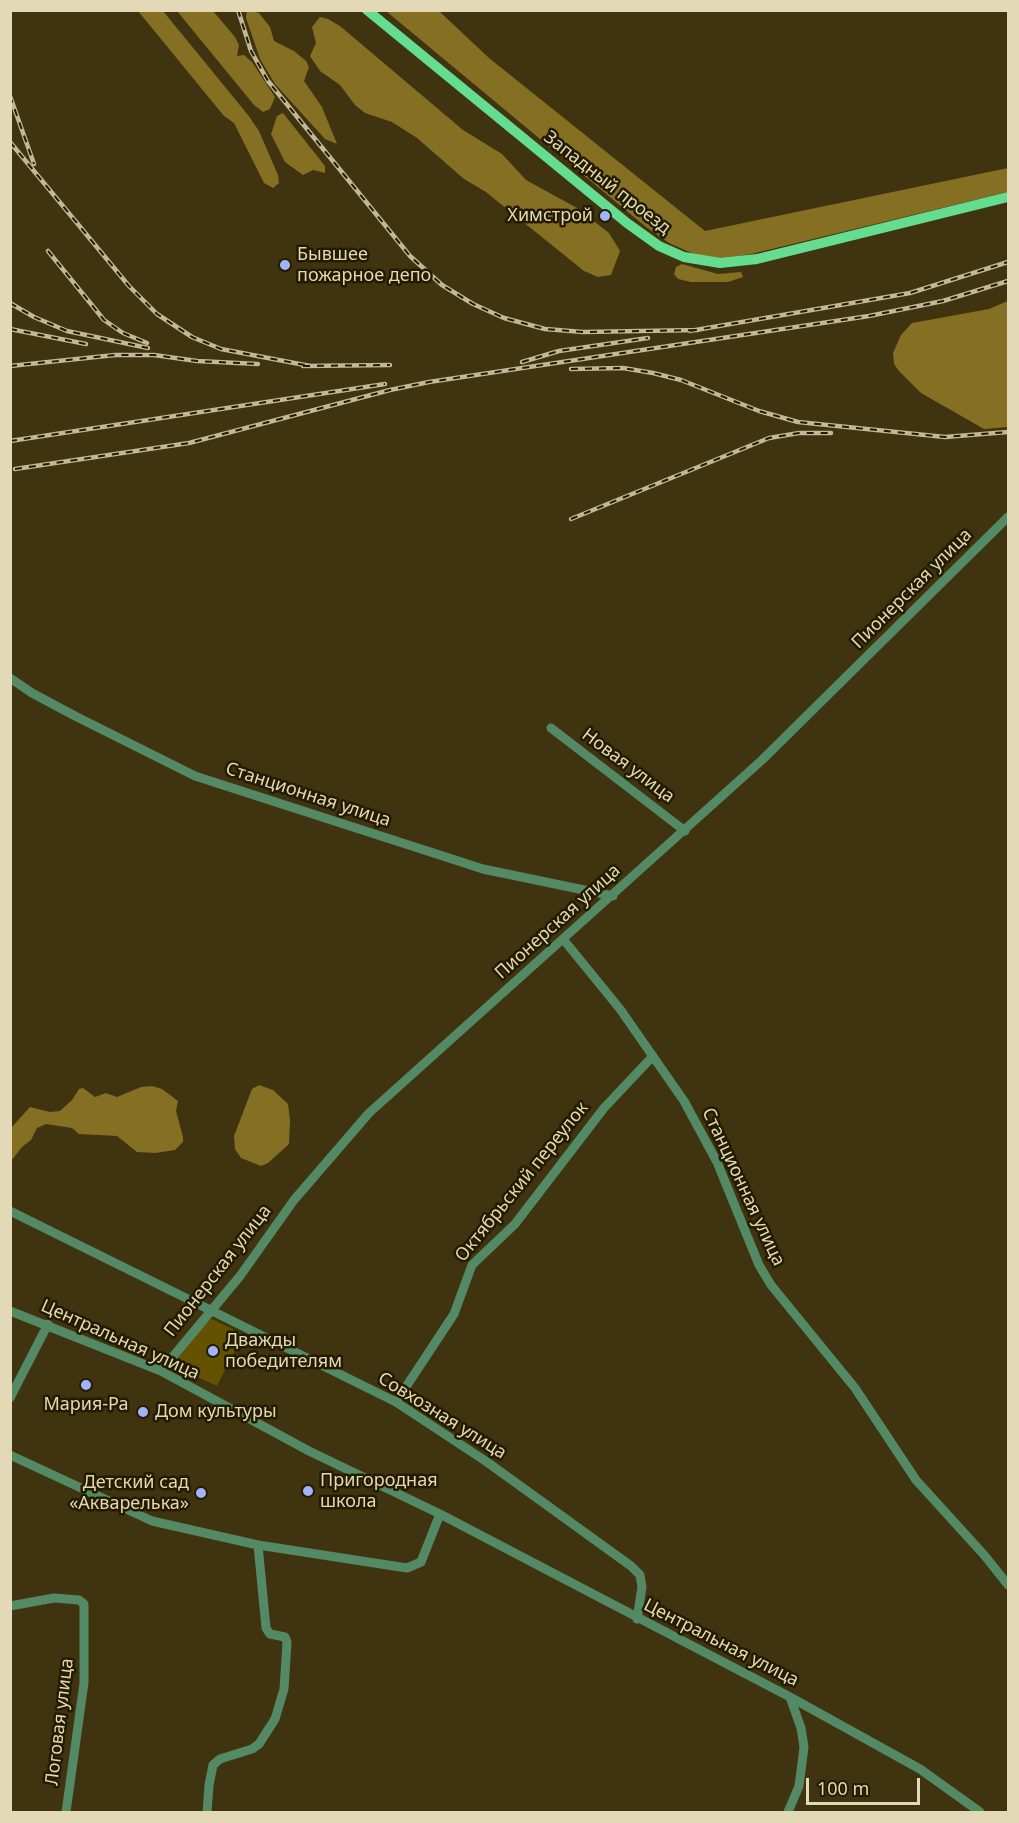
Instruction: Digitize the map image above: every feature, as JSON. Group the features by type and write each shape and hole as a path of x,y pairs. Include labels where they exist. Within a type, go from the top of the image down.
{"main road":[{"name":"Западный проезд","path":"367,10 627,223 659,246 684,256 720,262 757,259 1008,197"}],"street":[{"name":"Пионерская улица","path":"161,1371 209,1310 240,1276 294,1200 369,1113 762,760 1007,519"},
{"name":"Станционная улица","path":"10,678 67,712 195,776 483,869 613,896"},
{"name":"Новая улица","path":"551,728 685,831"},
{"name":"Станционная улица","path":"563,939 620,1009 684,1101 717,1162 759,1265 771,1285 855,1388 916,1480 985,1556 1008,1585"},
{"name":"Октябрьский переулок","path":"396,1402 454,1314 472,1265 515,1224 604,1108 654,1056"},
{"name":"Совхозная улица","path":"10,1210 396,1402 487,1462 631,1566 640,1575 642,1587 637,1619"},
{"name":"Центральная улица","path":"10,1311 48,1324 161,1371 309,1451 440,1514 790,1697 920,1769 980,1812"},
{"path":"10,1398 48,1324"},
{"path":"10,1455 152,1521 258,1545 407,1568 414,1567 421,1562 440,1514"},
{"path":"207,1812 213,1765 220,1759 252,1749 259,1744 270,1729 284,1689 287,1642 285,1637 270,1634 266,1628 258,1545"},
{"name":"Логовая улица","path":"10,1606 54,1598 79,1600 84,1604 84,1683 66,1812"},
{"path":"788,1812 799,1786 804,1747 801,1728 790,1697"}],"shaded area":[{"path":"247,10 259,13 270,27 274,41 294,51 306,61 309,67 304,81 322,107 337,144 325,139 275,84 260,59 246,18"},
{"path":"138,11 163,11 248,115 259,131 278,175 279,183 273,188 264,183 234,123 224,116"},
{"path":"177,11 213,11 235,37 239,45 237,56 244,55 252,62 275,97 270,109 263,112 254,105"},
{"path":"386,11 439,11 489,58 705,231 1008,168 1008,192 751,254 722,259 696,255 669,243 646,227"},
{"path":"320,17 340,26 463,130 502,154 526,180 577,208 609,233 620,251 611,275 598,277 584,271 486,192 464,179 417,138 392,122 365,113 355,105 340,85 320,71 310,56 316,43 312,27"},
{"path":"283,113 325,166 325,173 313,170 303,175 285,162 271,134 277,116"},
{"path":"682,264 718,274 741,272 743,277 728,282 691,282 678,279 674,274 676,267"},
{"path":"1008,301 1008,427 984,429 921,393 894,364 893,353 901,335 912,323 989,309"},
{"path":"259,1085 273,1090 288,1104 290,1120 289,1144 268,1163 261,1166 241,1158 235,1149 234,1136 252,1089"},
{"path":"152,1086 162,1089 178,1101 176,1111 183,1142 175,1150 155,1153 137,1152 117,1136 79,1134 72,1128 46,1124 37,1128 31,1140 11,1161 11,1128 30,1107 50,1112 60,1111 72,1100 79,1089 83,1088 95,1097 106,1093 117,1097 141,1087"},
{"path":"212,1319 243,1334 217,1386 178,1368 177,1359 204,1323"}],"railway":[{"path":"238,10 251,51 268,81 410,256 442,285 473,304 504,318 545,329 583,332 698,330"},
{"path":"10,96 34,164"},
{"path":"10,142 129,286 157,314 192,337 221,349 310,366"},
{"path":"48,251 104,320 123,333 147,343"},
{"path":"690,331 910,293 1008,262"},
{"path":"15,469 189,443 390,390 429,382 869,316 943,301 1008,281"},
{"path":"10,303 34,317 67,331 148,348"},
{"path":"10,329 86,344"},
{"path":"522,362 559,351 648,338"},
{"path":"10,366 115,355 154,355 197,361 258,364"},
{"path":"303,366 390,365"},
{"path":"571,369 623,368 653,373 681,380 759,411 798,422 945,437 1008,432"},
{"path":"10,441 385,384"},
{"path":"571,519 769,438 799,433 831,433"}],"place":[{"name":"Химстрой","path":"605,216"},
{"name":"Бывшее пожарное депо","path":"285,265"},
{"name":"Дважды победителям","path":"213,1351"},
{"name":"Мария-Ра","path":"86,1385"},
{"name":"Дом культуры","path":"143,1412"},
{"name":"Пригородная школа","path":"308,1491"},
{"name":"Детский сад «Акварелька»","path":"201,1493"}]}
